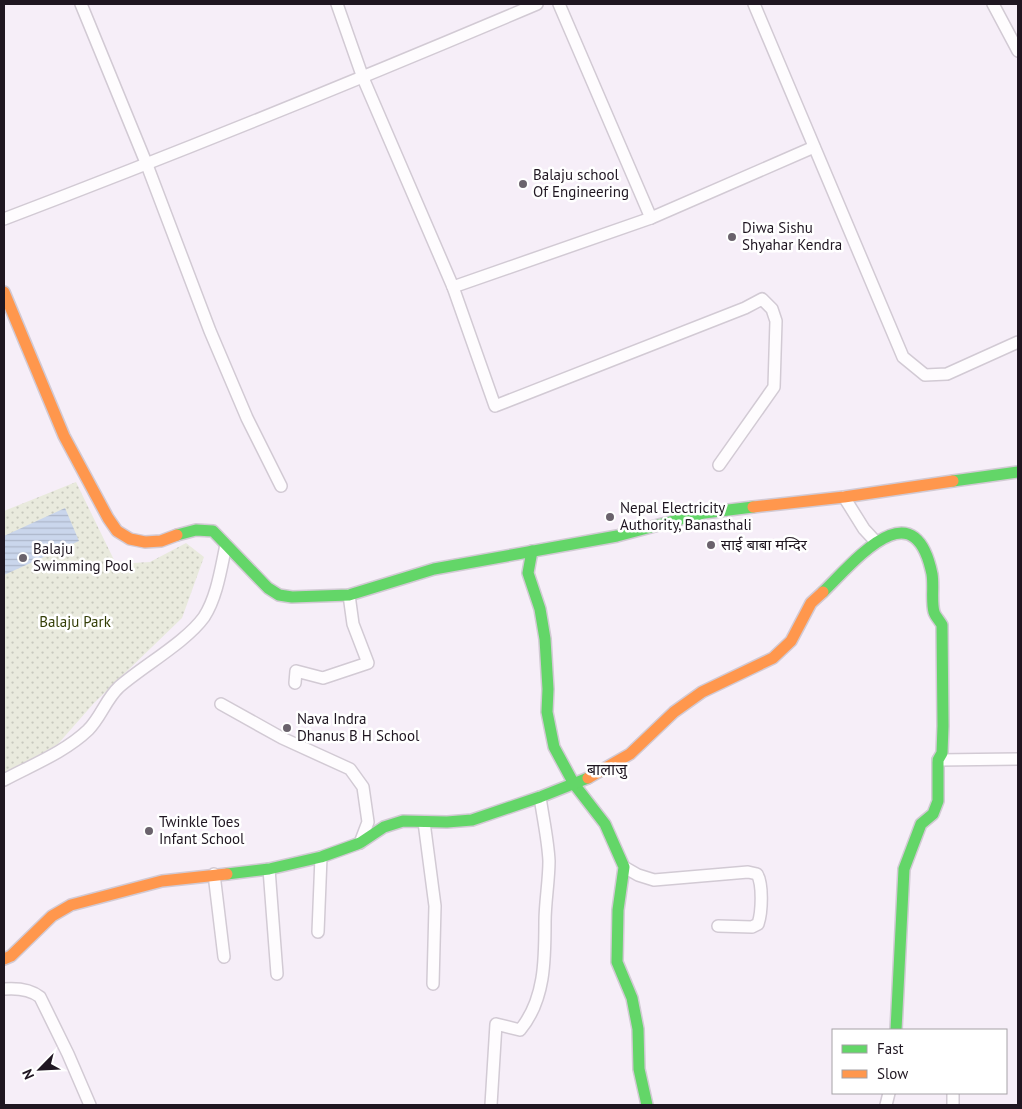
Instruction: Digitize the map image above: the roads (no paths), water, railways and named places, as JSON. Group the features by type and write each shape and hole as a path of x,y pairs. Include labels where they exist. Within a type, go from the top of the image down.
{"street":[{"path":"81,4 147,164 210,331 247,418 281,486"},
{"path":"337,4 363,78 453,287 495,406 745,308 762,299 772,309 776,321 774,387 720,465"},
{"path":"4,220 363,78 536,4"},
{"path":"559,4 651,218"},
{"path":"754,4 903,357 925,376 948,374 1018,342"},
{"path":"993,4 1018,51"},
{"path":"453,287 651,218 814,147"},
{"path":"4,292 64,436 108,518 117,531 130,539 145,542 161,541 175,535 196,530 214,531 268,588 279,595 292,598 349,595 434,569 617,536 704,513 844,497 1018,472"},
{"path":"844,497 864,529 876,542"},
{"path":"4,959 11,956 52,916 71,904 162,881 269,869 321,857 360,843 384,827 403,821 472,820 594,776 630,754 674,712 702,692 773,658 783,650 795,634 811,603 876,542 897,532 906,532 921,542 929,561 933,581 934,612 942,625 943,735 942,753 938,760 938,801 933,814 922,824 904,869 896,1029"},
{"path":"4,780 59,751 86,732 95,722 117,688 191,632 204,616 219,582 226,545"},
{"path":"532,551 528,573 540,609 545,639 548,689 547,712 554,747 574,784 605,824 624,867 618,910 617,962 632,998 638,1029 640,1069 647,1105"},
{"path":"294,683 296,671 324,678 368,663 353,624 349,595"},
{"path":"221,704 282,738 350,769 363,787 368,822 360,843"},
{"path":"938,760 1018,759"},
{"path":"491,1105 496,1024 520,1030 540,994 546,950 545,913 549,863 540,797"},
{"path":"424,822 435,906 433,984"},
{"path":"318,932 321,857"},
{"path":"624,867 638,875 654,880 748,872 757,874 760,880 761,917 758,924 752,927 718,926"},
{"path":"269,869 277,974"},
{"path":"214,874 224,957"},
{"path":"4,989 13,988 33,992 40,997 90,1105"}],"water":[{"name":"Balaju Swimming Pool","path":"65,508 79,541 4,575 4,536"}],"place":[{"name":"Balaju school Of Engineering","path":"523,184"},
{"name":"Diwa Sishu Shyahar Kendra","path":"732,237"},
{"name":"Nepal Electricity Authority, Banasthali","path":"610,517"},
{"name":"साई बाबा मन्दिर","path":"711,545"},
{"name":"Balaju Swimming Pool","path":"23,558"},
{"name":"Nava Indra Dhanus B H School","path":"287,728"},
{"name":"Twinkle Toes Infant School","path":"149,831"}],"district":[{"name":"बालाजु","path":"607,769"}],"park label":[{"name":"Balaju Park","path":"75,622"}]}
